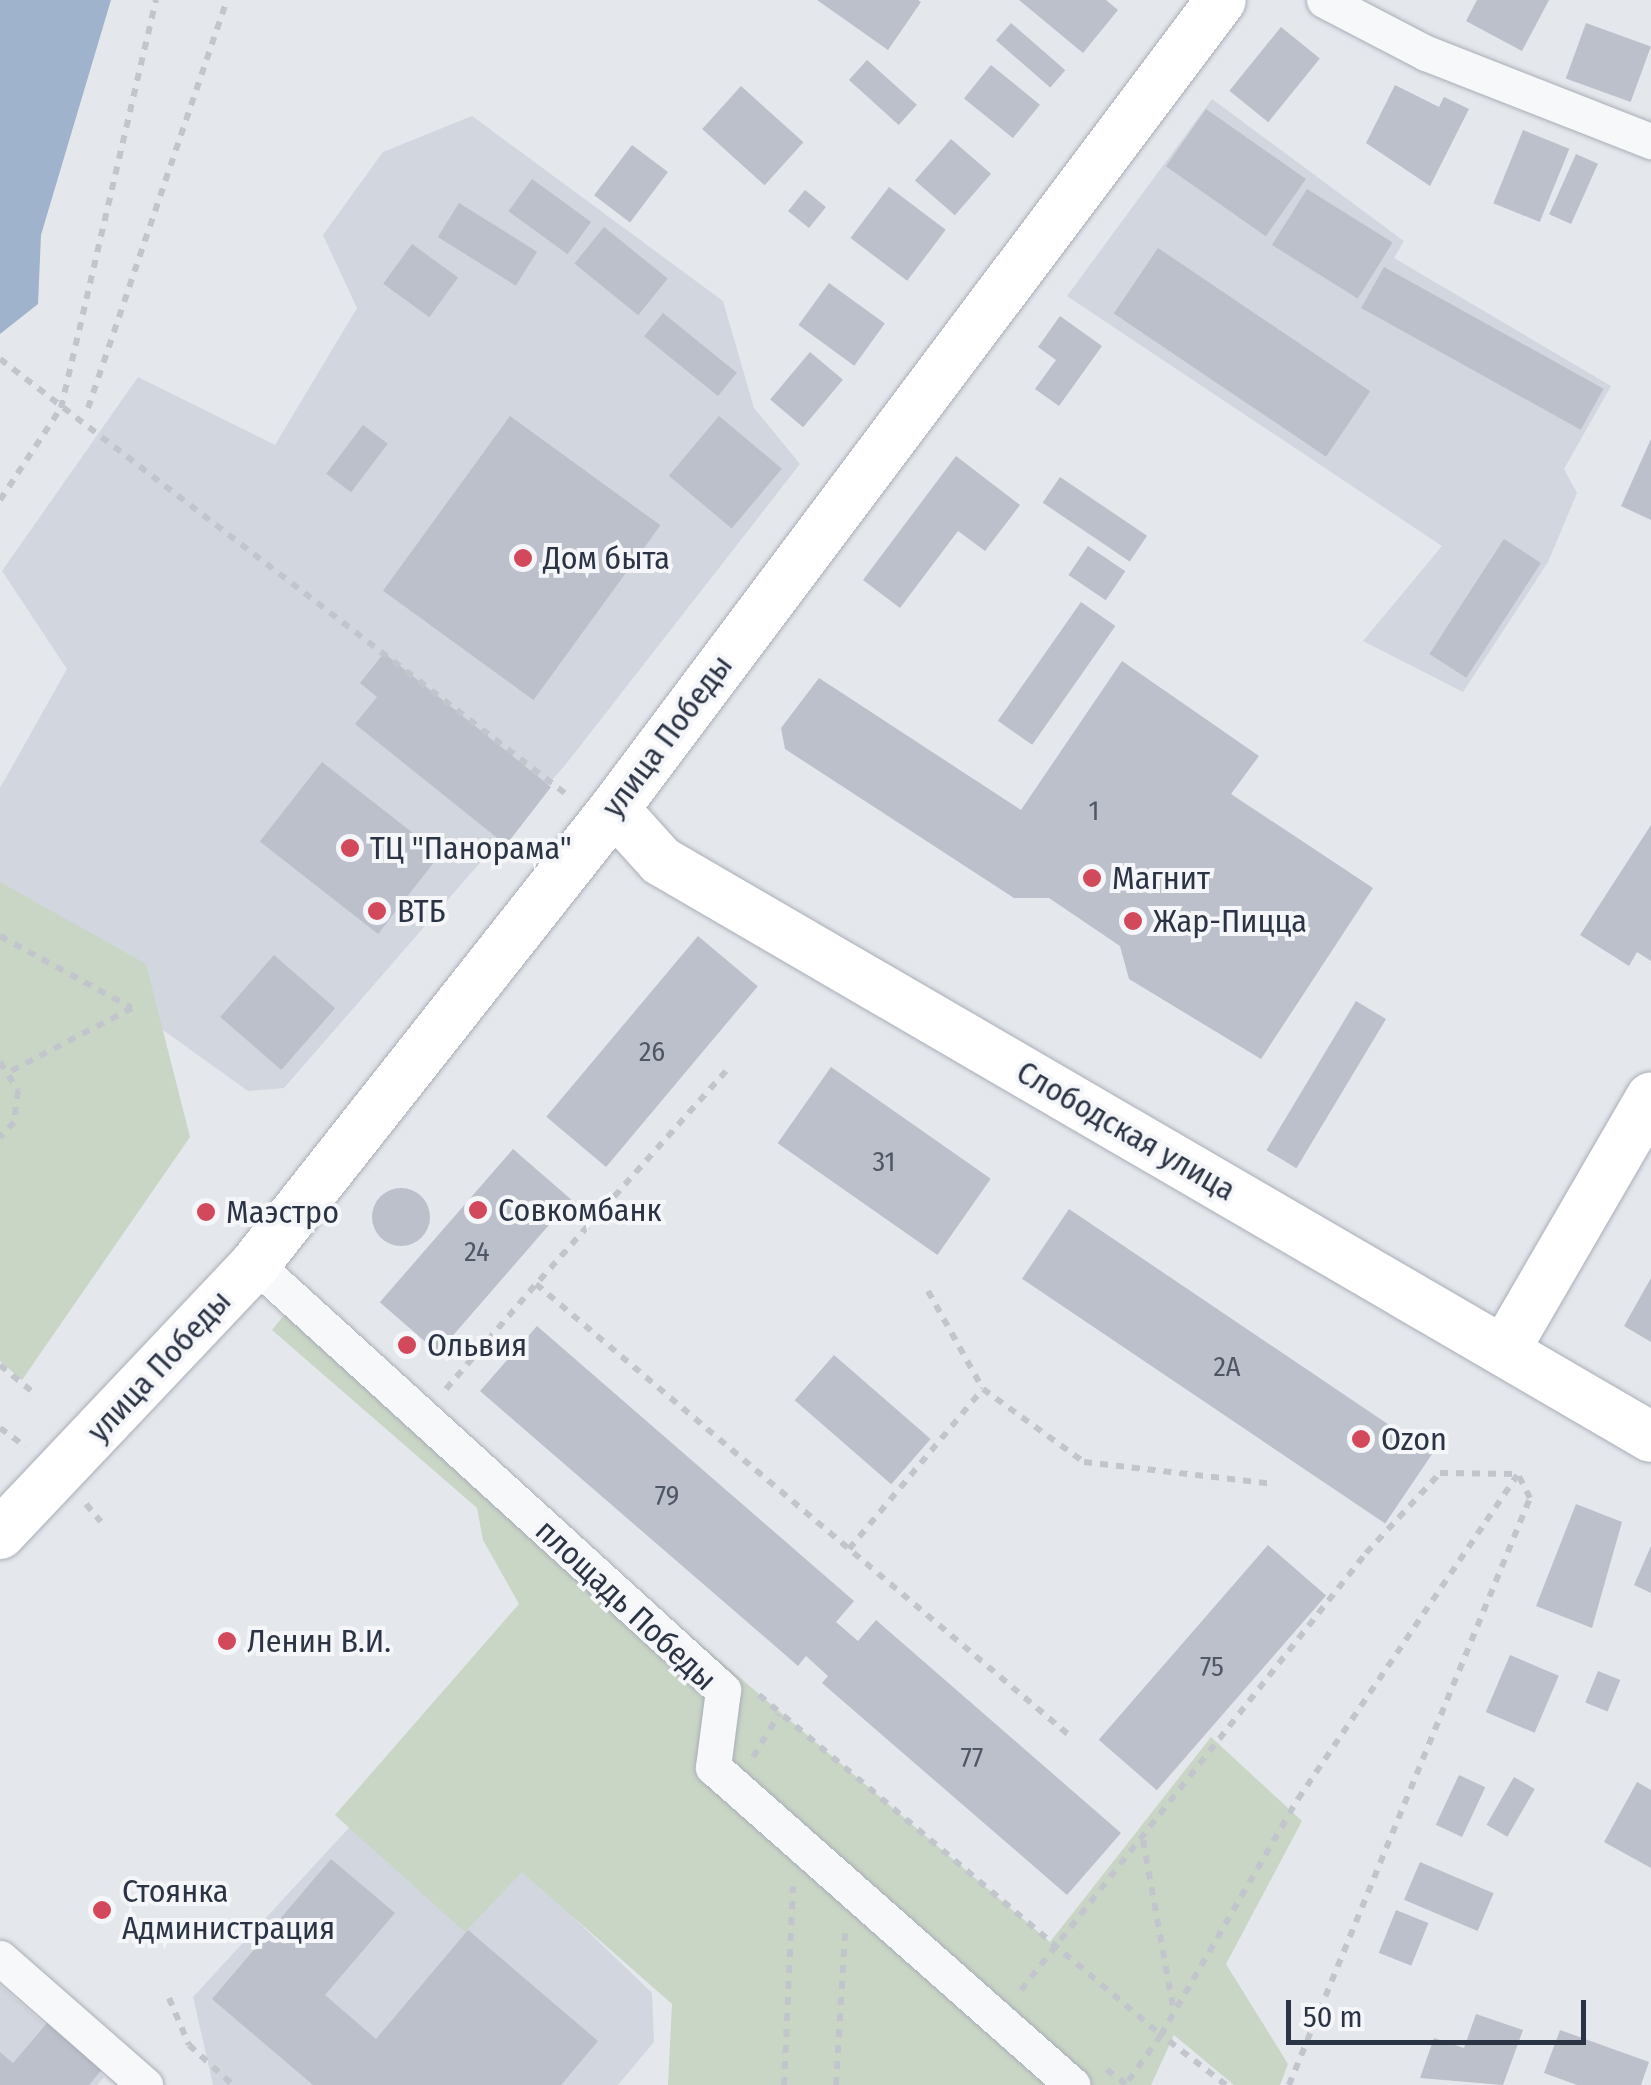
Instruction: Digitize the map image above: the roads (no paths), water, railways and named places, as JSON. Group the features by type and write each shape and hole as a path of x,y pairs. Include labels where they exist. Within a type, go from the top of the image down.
{"main road":[{"name":"улица Победы","path":"0,1534 256,1264 608,815 1221,0"},
{"name":"Слободская улица","path":"608,815 661,860 1651,1437"},
{"path":"1504,1351 1651,1097"}],"street":[{"path":"1324,0 1426,54 1651,141"},
{"name":"площадь Победы","path":"256,1264 723,1690 713,1767 848,1887 1085,2074"},
{"path":"0,1958 145,2085"}],"water":[{"path":"0,0 111,0 41,235 38,304 0,334"}],"place":[{"name":"Дом быта","path":"523,558"},
{"name":"ТЦ \"Панорама\"","path":"350,848"},
{"name":"Магнит","path":"1092,878"},
{"name":"ВТБ","path":"377,911"},
{"name":"Жар-Пицца","path":"1133,921"},
{"name":"Совкомбанк","path":"478,1210"},
{"name":"Маэстро","path":"206,1212"},
{"name":"Ольвия","path":"407,1345"},
{"name":"Ozon","path":"1361,1439"},
{"name":"Ленин В.И.","path":"227,1641"},
{"name":"Стоянка Администрация","path":"102,1910"}]}
